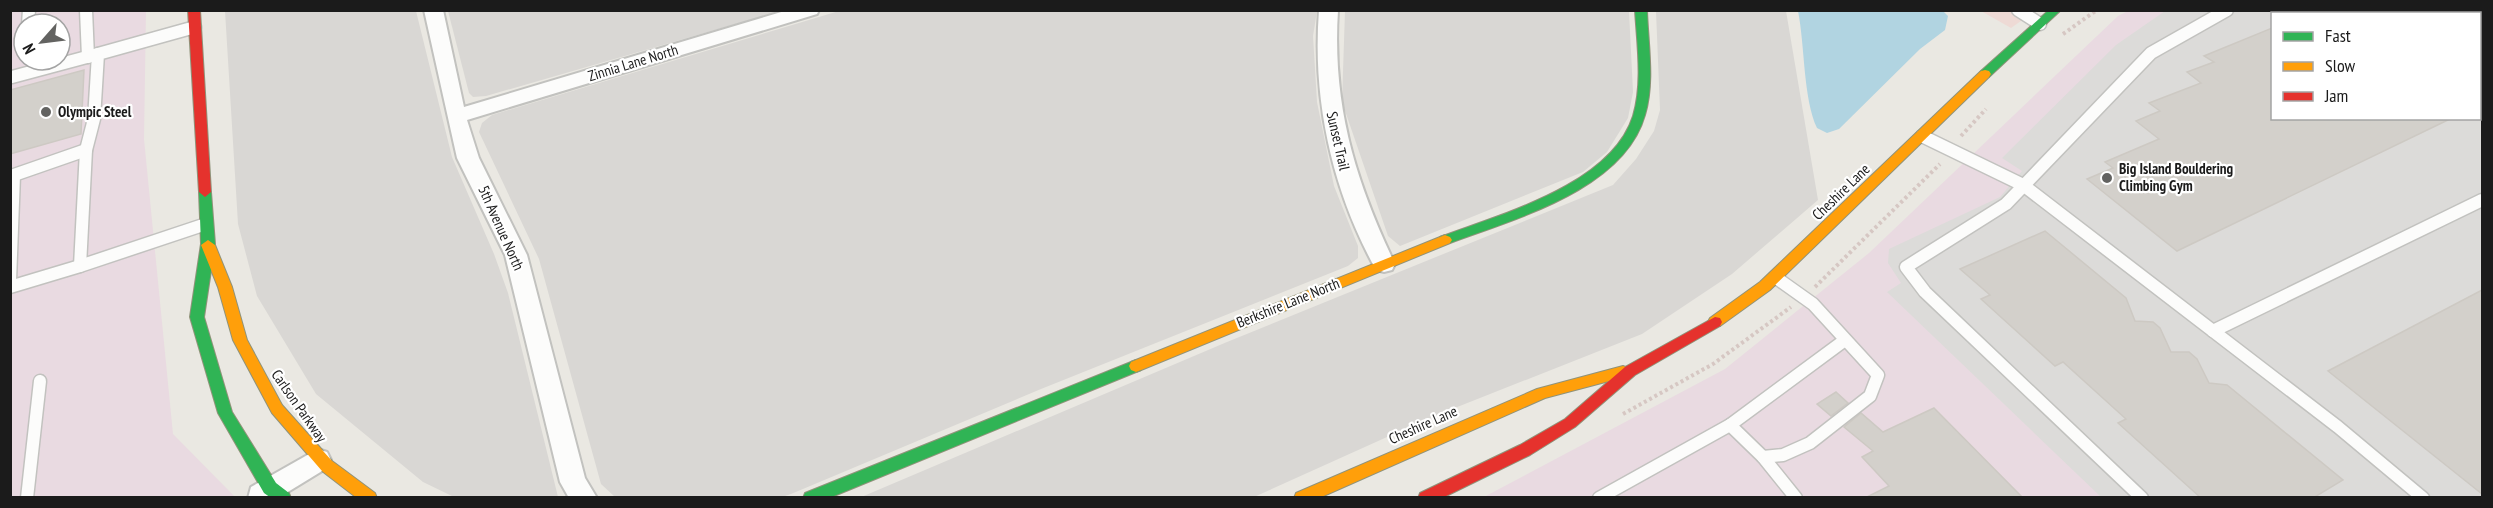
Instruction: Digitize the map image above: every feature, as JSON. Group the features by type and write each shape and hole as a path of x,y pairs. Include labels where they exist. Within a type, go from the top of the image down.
{"street":[{"name":"Carlson Parkway","path":"194,10 208,244 197,317 225,414 270,494"},
{"name":"5th Avenue North","path":"433,10 456,116 468,158 516,255 578,490"},
{"name":"Zinnia Lane North","path":"456,116 810,10"},
{"name":"Sunset Trail","path":"1329,10 1328,83 1338,152 1362,218 1384,264"},
{"name":"Berkshire Lane North","path":"811,498 1568,190 1595,176 1617,159 1631,140 1640,119 1641,10"},
{"name":"Cheshire Lane","path":"1426,498 1525,450 1570,423 1630,371 1703,330 1775,277 2056,10"},
{"name":"Carlson Parkway","path":"208,244 225,288 239,338 263,388 318,460 342,481 369,498"},
{"name":"Cheshire Lane","path":"1302,498 1321,494 1542,393 1630,371"},
{"path":"270,494 318,460"}],"lane":[{"path":"80,266 86,150 94,119 93,56 86,10"},
{"path":"2018,10 2040,24"},
{"path":"2142,498 1925,292 1906,267 2006,204 2151,53 2227,10"},
{"path":"12,77 195,27"},
{"path":"1923,136 2023,185 2337,427 2423,498"},
{"path":"10,281 14,175 86,150"},
{"path":"2213,331 2482,200"},
{"path":"10,287 207,224"},
{"path":"1763,457 1783,455 1810,443 1870,396 1878,375 1813,304 1775,277"},
{"path":"1599,498 1730,425 1845,340"},
{"path":"27,498 40,381"},
{"path":"1730,425 1763,457 1796,498"}],"shaded area":[{"path":"448,10 780,11 486,96 473,97 469,93"},
{"path":"10,11 146,11 144,139 173,434 235,497 11,497"},
{"path":"225,11 416,11 452,157 494,254 508,293 558,497 454,497 423,482 316,394 257,296 238,224"},
{"path":"839,11 1317,11 1313,36 1317,102 1334,186 1358,246 1358,258 1348,266 1041,389 779,498 615,497 601,484 539,259 479,132 482,123 492,115"},
{"path":"1345,11 1629,11 1633,92 1628,118 1607,152 1583,172 1400,246 1388,236 1342,102"},
{"path":"1656,11 1786,11 1818,200 1732,274 1642,334 1427,419 1254,497 859,498 1227,342 1613,185 1636,159 1654,131 1660,110"},
{"path":"1981,11 2035,11 2011,28"},
{"path":"2128,11 2482,11 2482,497 1482,498 1725,369 1869,253 2118,16"},
{"path":"2165,11 2482,11 2482,497 2101,497 1887,292 1901,283 1888,263 1889,249 2000,197 2022,171 2002,158 2116,45"}],"water":[{"path":"1798,11 1943,11 1948,16 1945,30 1920,49 1839,129 1827,133 1817,128 1809,102"}],"building":[{"path":"2271,28 2271,120 2448,120 2177,251 2087,179 2113,168 2105,162 2159,139 2136,121 2160,111 2149,103 2201,83 2187,72 2214,62 2204,56"},
{"name":"Olympic Steel","path":"84,70 81,134 10,154 10,90"},
{"path":"2045,231 2126,298 2135,321 2153,322 2160,328 2171,352 2189,352 2197,359 2209,383 2227,385 2343,480 2313,498 2201,498 2118,423 2126,419 2063,362 2055,366 1981,299 1990,295 1960,269"},
{"path":"2482,290 2482,494 2328,371"},
{"path":"1836,392 1848,403 1831,416 1817,404"},
{"path":"1934,408 2023,498 1865,498 1889,486 1862,457 1873,451 1844,427 1861,413 1883,432"}],"traffic: fast":[{"path":"1445,240 1558,195 1586,179 1610,161 1628,140 1639,116 1643,90 1641,10"},
{"path":"1985,74 2056,10"},
{"path":"205,192 208,244 197,317 225,413 270,488 283,498"},
{"path":"811,498 1136,366"}],"traffic: slow":[{"path":"1715,322 1765,286 1985,74"},
{"path":"1136,366 1445,240"},
{"path":"208,245 225,287 240,340 277,409 327,466 369,498"},
{"path":"1302,498 1542,393 1623,372"}],"traffic: jam":[{"path":"194,10 205,192"},
{"path":"1426,498 1525,450 1570,423 1630,371 1715,322"}],"place":[{"name":"Olympic Steel","path":"46,112"},
{"name":"Big Island Bouldering Climbing Gym","path":"2107,178"}]}
